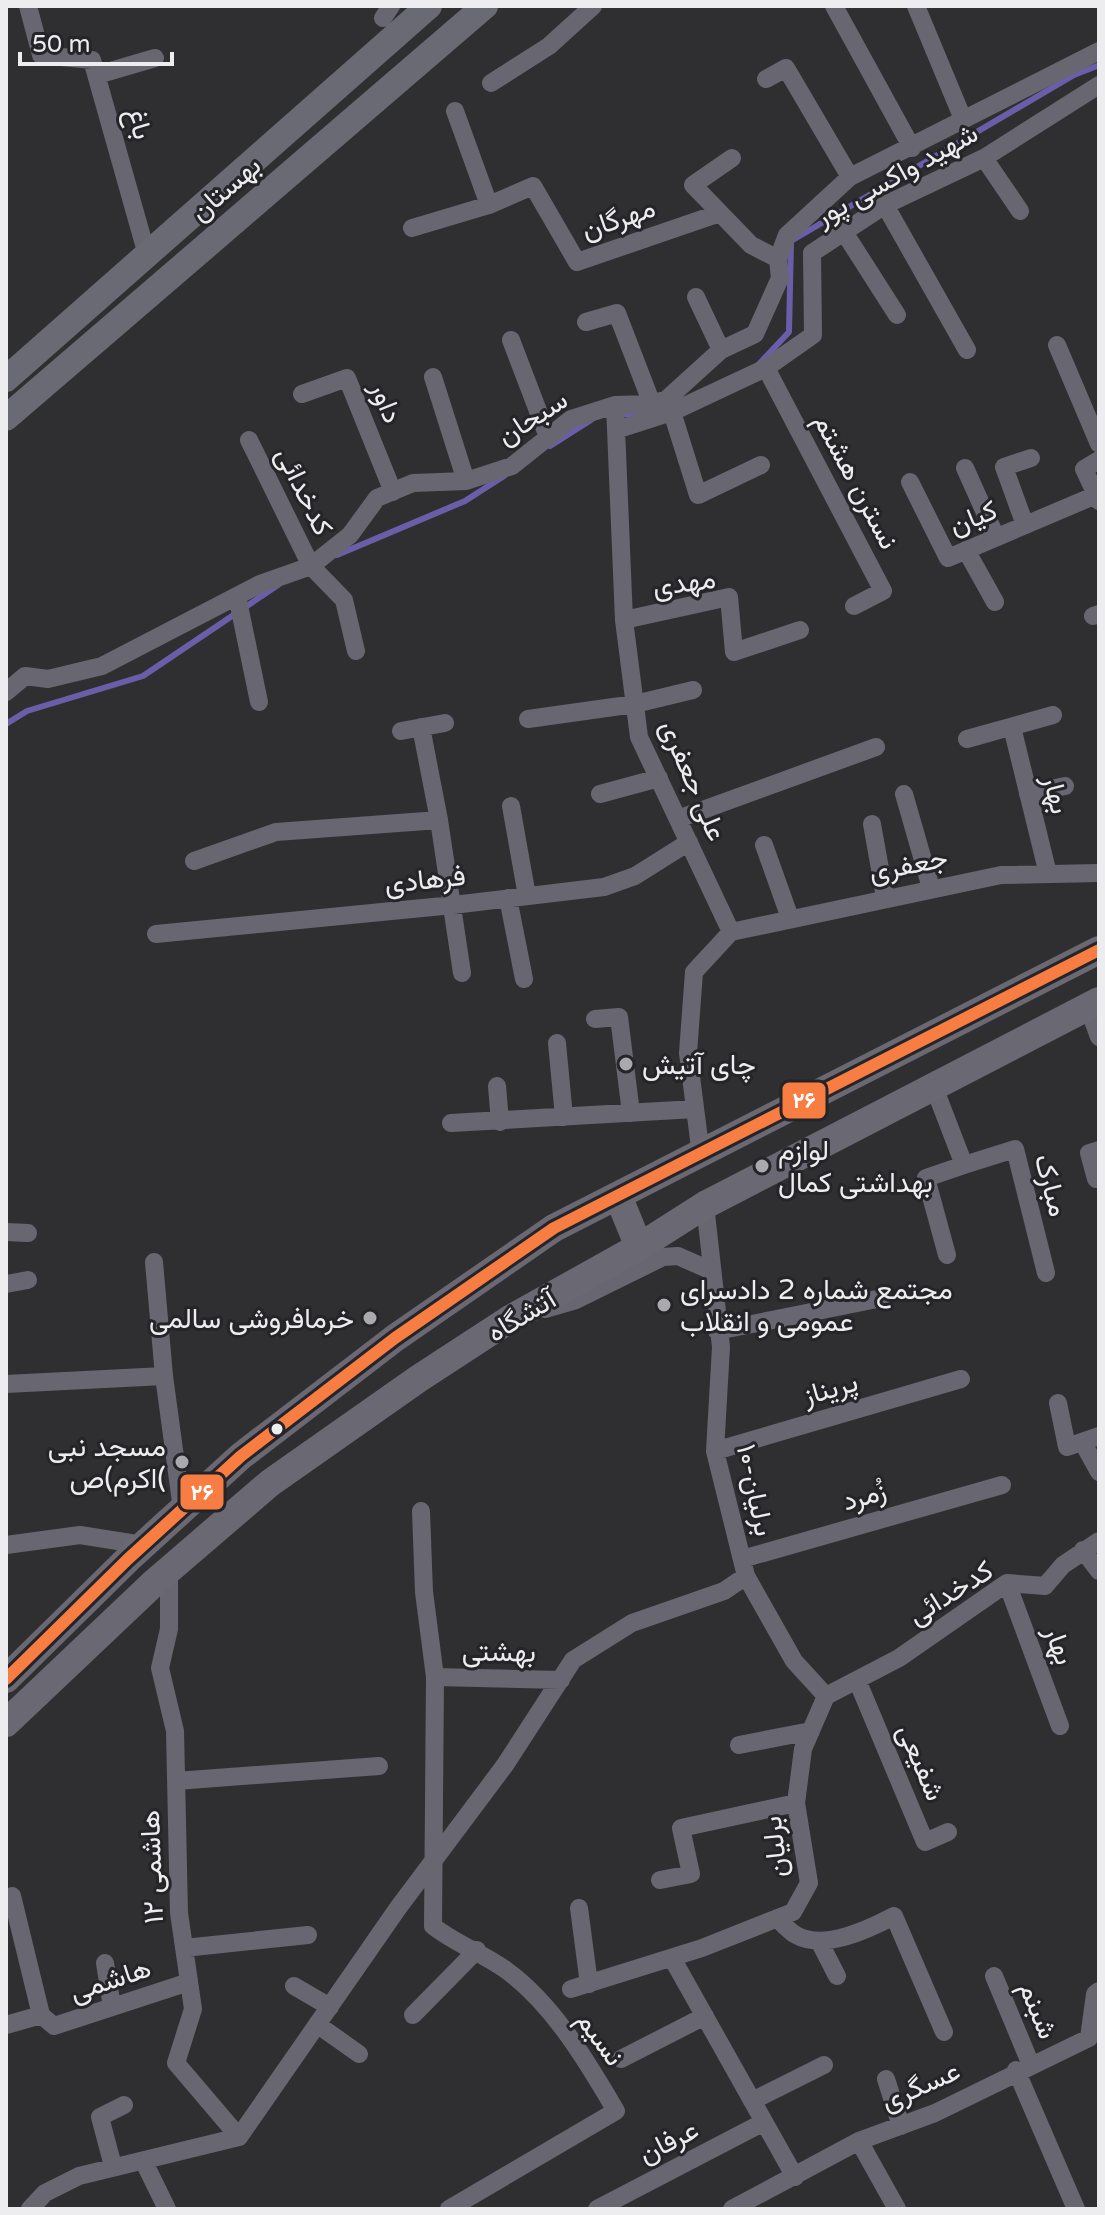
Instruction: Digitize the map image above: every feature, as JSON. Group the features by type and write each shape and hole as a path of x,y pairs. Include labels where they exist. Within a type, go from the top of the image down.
{"main road":[{"name":"بهستان","path":"6,379 429,6"},
{"name":"بهستان","path":"6,418 485,6"},
{"name":"آتشگاه","path":"6,1679 143,1545 241,1456 487,1272 554,1228 619,1198 1099,950"},
{"name":"آتشگاه","path":"6,1723 169,1570 270,1483 510,1319 639,1247 705,1205 1093,1004"},
{"path":"619,1198 639,1247"}],"street":[{"path":"28,6 41,55 92,60 97,75 155,58"},
{"path":"491,83 549,46 593,6"},
{"path":"834,6 912,148"},
{"path":"916,6 963,119"},
{"path":"586,322 617,313 652,404 667,399 721,350 755,334 780,278 778,259 787,235 850,177 1099,51"},
{"path":"766,79 786,68 850,177"},
{"name":"باغ","path":"97,75 147,255"},
{"name":"شهید واکسی پور","path":"616,430 672,412 766,368 813,335 812,253 885,205 984,158 1099,85"},
{"path":"412,228 489,205 455,111"},
{"path":"732,158 693,185 717,214 751,245 778,259"},
{"path":"984,158 1020,211"},
{"name":"مهرگان","path":"489,205 533,186 577,262 717,214"},
{"path":"885,205 967,350"},
{"path":"844,232 897,315"},
{"path":"696,297 721,350"},
{"path":"511,340 548,437"},
{"path":"1057,345 1099,444"},
{"name":"نسترن هشتم","path":"766,368 883,591 854,606"},
{"path":"433,377 466,481"},
{"name":"داور","path":"302,394 347,378 393,492"},
{"name":"سبحان","path":"6,692 25,676 48,679 102,666 237,596 311,566 350,535 377,498 413,483 466,481 512,466 571,419 615,405 652,404"},
{"name":"علی جعفری","path":"615,405 624,620 639,737 731,932"},
{"path":"672,412 698,495 761,465"},
{"name":"کدخدائی","path":"249,440 311,566 344,600 356,651"},
{"path":"1025,525 1004,467 1031,458"},
{"path":"1097,498 1084,469 1099,460"},
{"path":"965,468 996,537"},
{"name":"کیان","path":"910,482 948,558 1097,498"},
{"path":"966,550 995,602"},
{"path":"237,596 259,702"},
{"name":"مهدی","path":"624,620 729,597 734,652 800,630"},
{"path":"528,719 635,704 693,690"},
{"path":"967,739 1053,715"},
{"path":"401,731 445,723"},
{"path":"421,727 439,820 462,973"},
{"name":"بهار","path":"1012,727 1048,874"},
{"path":"678,819 876,747"},
{"path":"600,794 659,778"},
{"path":"1028,794 1065,786"},
{"path":"904,794 931,888"},
{"path":"511,806 524,979"},
{"path":"194,861 276,832 439,820"},
{"path":"872,824 885,897"},
{"name":"فرهادی","path":"156,934 604,887 635,876 689,842"},
{"path":"764,845 790,918"},
{"name":"جعفری","path":"731,932 885,897 1001,875 1099,873"},
{"path":"701,1155 688,1053 694,972 731,932"},
{"path":"1093,1004 1099,1037"},
{"path":"595,1019 619,1017 631,1113"},
{"path":"557,1043 564,1117"},
{"path":"497,1086 500,1122"},
{"path":"934,1087 964,1165 926,1178 947,1255"},
{"path":"451,1123 695,1109"},
{"name":"مبارک","path":"964,1165 1015,1149 1046,1273"},
{"path":"1096,1179 1089,1153 1099,1150"},
{"path":"510,1319 576,1300 663,1257 678,1256 712,1271 705,1205"},
{"path":"6,1232 28,1233"},
{"path":"154,1262 164,1376 182,1509"},
{"name":"۱۰-برلیان","path":"712,1271 721,1347 715,1451 744,1567 794,1661 826,1696"},
{"path":"6,1284 28,1280"},
{"path":"717,1331 882,1298"},
{"path":"6,1384 164,1376"},
{"name":"پریناز","path":"715,1451 961,1379"},
{"path":"1058,1403 1067,1447 1091,1439 1099,1472"},
{"name":"زُمرد","path":"239,2137 505,1765 573,1660 632,1623 724,1591 744,1567 1002,1485"},
{"path":"421,1511 424,1592 435,1677 433,1862"},
{"path":"6,1545 80,1535 143,1545"},
{"path":"1091,1546 1099,1571"},
{"name":"کدخدائی","path":"826,1696 899,1658 1007,1583 1045,1586 1091,1546"},
{"name":"۱۲ هاشمی","path":"169,1570 169,1629 160,1668 175,1731 179,1913 193,2009 176,2063 239,2137"},
{"name":"بهار","path":"1007,1583 1060,1726"},
{"name":"بهشتی","path":"435,1677 561,1680"},
{"name":"شفیعی","path":"857,1680 925,1842 948,1832"},
{"name":"برلیان","path":"579,1908 580,1986 672,1958 793,1912 809,1883 796,1803 803,1749 826,1696"},
{"path":"739,1745 811,1731"},
{"path":"176,1781 379,1766"},
{"path":"660,1880 691,1874 681,1828 796,1803"},
{"name":"نسیم","path":"433,1862 433,1926 452,1941 477,1950 510,1973 542,2005 593,2072 616,2111 449,2209"},
{"path":"12,1896 41,2015"},
{"path":"777,1918 797,1936 819,1941 870,1928 894,1916 944,2032"},
{"path":"184,1948 308,1935"},
{"path":"819,1941 837,1976"},
{"path":"413,2015 477,1950"},
{"path":"672,1958 795,2177"},
{"path":"105,1963 112,2007"},
{"name":"شبنم","path":"994,1976 1076,2209"},
{"name":"هاشمی","path":"6,2025 41,2015 54,2026 189,1982"},
{"path":"294,1986 330,2007"},
{"name":"عسگری","path":"735,2208 859,2141 935,2113 1089,2038 1095,1994 1099,1991"},
{"path":"621,2059 705,2016"},
{"path":"318,2025 359,2054"},
{"path":"752,2101 824,2065"},
{"path":"886,2079 901,2126"},
{"path":"113,2166 100,2117 124,2105"},
{"name":"عرفان","path":"597,2209 764,2122"},
{"path":"30,2209 45,2193 79,2176 239,2137"},
{"path":"859,2141 897,2209"},
{"path":"144,2162 167,2209"}],"waterway":[{"path":"759,364 789,332 791,241 1074,75 1097,66"},
{"path":"617,414 641,414"},
{"path":"550,446 591,420"},
{"path":"337,555 465,501 504,476"},
{"path":"6,724 27,711 143,676 278,585"}],"transit line":[{"name":"۲۶","path":"6,1679 128,1559 241,1456 395,1338 554,1228 1099,950"}],"place":[{"name":"چای آتیش","path":"626,1064"},
{"name":"لوازم بهداشتی کمال","path":"762,1166"},
{"name":"مجتمع شماره 2 دادسرای عمومی و انقلاب","path":"664,1305"},
{"name":"خرمافروشی سالمی","path":"370,1318"},
{"name":"مسجد نبی اکرم)ص(","path":"182,1462"}]}
